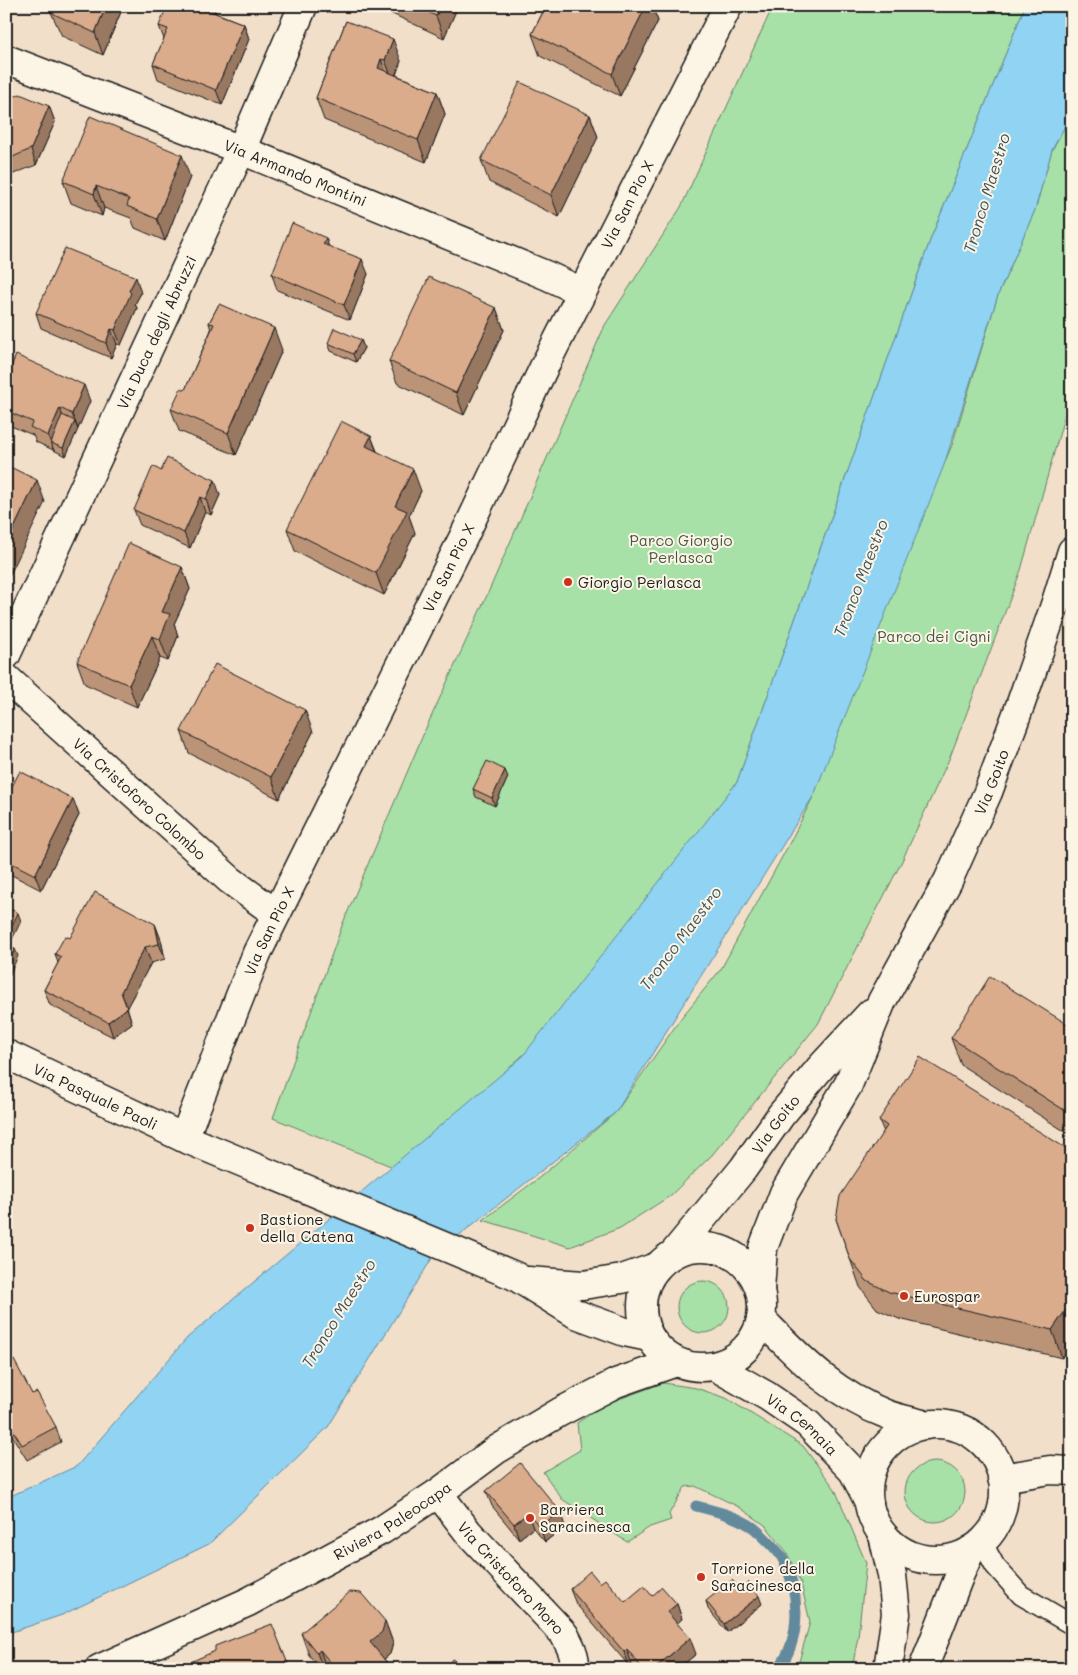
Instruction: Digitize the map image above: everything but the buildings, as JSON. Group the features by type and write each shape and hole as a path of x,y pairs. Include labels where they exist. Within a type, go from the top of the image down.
{"street":[{"name":"Via Duca degli Abruzzi","path":"6,655 241,150 303,6"},
{"name":"Via San Pio X","path":"184,1138 257,952 464,536 533,390 728,6"},
{"name":"Via Armando Montini","path":"6,58 241,150 548,276 582,292"},
{"name":"Via Goito","path":"760,1290 763,1248 784,1193 848,1085 882,1001 948,881 988,792 1025,694 1072,550"},
{"name":"Via Cristoforo Colombo","path":"6,678 230,880 264,905 277,912"},
{"name":"Via Goito","path":"665,1260 743,1169 786,1108 882,1001"},
{"name":"Via Pasquale Paoli","path":"6,1054 184,1138"},
{"path":"184,1138 524,1280 576,1314 625,1332 649,1337"},
{"path":"524,1280 583,1285 622,1279 665,1260 700,1246 726,1251 748,1267 760,1290 763,1305 762,1320 756,1336 745,1350 732,1360 716,1367 702,1368 676,1362 661,1352 649,1337 642,1314 644,1289 665,1260"},
{"name":"Via Cernaia","path":"762,1320 814,1372 845,1394 885,1414 926,1425 960,1428 987,1448 997,1462 1002,1478 1002,1505 998,1519 992,1531 976,1546 960,1574 923,1669"},
{"name":"Riviera Paleocapa","path":"99,1669 248,1602 382,1530 438,1493 496,1450 560,1412 616,1383 676,1362"},
{"name":"Via Cernaia","path":"716,1367 767,1396 808,1424 853,1471 869,1502"},
{"name":"Via Cernaia","path":"888,1669 896,1614 892,1575 883,1535 871,1514 868,1489 870,1476 874,1463 890,1442 901,1434 926,1425"},
{"path":"1002,1478 1050,1470 1072,1471"},
{"name":"Via Cristoforo Moro","path":"438,1493 468,1532 564,1634 572,1648 576,1663 575,1669"},
{"name":"Via Cernaia","path":"883,1535 902,1551 924,1560 949,1559 976,1546"}],"lane":[{"path":"976,1546 1021,1595 1072,1625"}],"green space":[{"name":"Parco Giorgio Perlasca","path":"773,6 1025,6 931,238 737,782 557,1024 398,1169 273,1118 343,923 426,728 488,593 605,325 681,207"},
{"name":"Parco dei Cigni","path":"1072,113 1072,389 1021,570 950,757 901,863 818,1024 712,1155 670,1196 620,1228 570,1247 483,1220 540,1177 616,1112 681,1018 721,969 787,848 814,795 879,617 952,445 998,295 1035,210 1052,150"},
{"path":"703,1281 713,1283 721,1289 727,1297 729,1307 727,1317 721,1325 713,1331 703,1333 693,1331 685,1325 679,1317 677,1307 679,1297 685,1289 693,1283"},
{"path":"663,1383 696,1388 726,1398 803,1446 835,1489 866,1563 858,1637 852,1669 797,1669 810,1622 801,1583 786,1551 765,1525 739,1507 695,1486 685,1487 669,1514 671,1520 650,1527 627,1542 562,1499 543,1472 580,1450 577,1423 605,1404"},
{"path":"935,1462 952,1467 960,1475 965,1492 960,1509 952,1517 935,1522 918,1517 910,1509 905,1492 910,1475 918,1467"}],"water":[{"name":"Tronco Maestro","path":"1025,6 1072,6 1072,113 1052,150 1035,210 998,295 944,465 814,795 616,1112 434,1255 328,1427 209,1544 62,1615 6,1634 6,1498 77,1466 187,1338 522,1057 737,782 931,238"}],"waterway":[{"path":"696,1506 726,1514 754,1528 783,1559 793,1586 796,1615 795,1630 791,1644 786,1657 778,1669"}],"place":[{"name":"Giorgio Perlasca","path":"568,582"},
{"name":"Bastione della Catena","path":"250,1228"},
{"name":"Eurospar","path":"904,1296"},
{"name":"Barriera Saracinesca","path":"530,1518"},
{"name":"Torrione della Saracinesca","path":"701,1577"}]}
